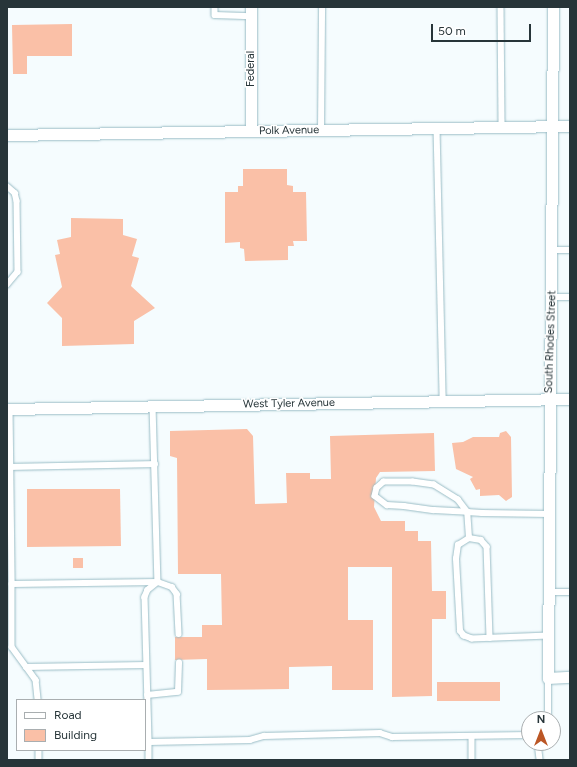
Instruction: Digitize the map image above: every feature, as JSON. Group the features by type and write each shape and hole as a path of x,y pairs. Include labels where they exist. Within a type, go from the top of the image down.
{"street":[{"name":"South Rhodes Street","path":"548,678 550,399 553,250 553,7"},
{"name":"Federal","path":"251,11 251,131"},
{"name":"Polk Avenue","path":"7,135 570,126"},
{"name":"West Tyler Avenue","path":"9,409 570,399"},
{"path":"548,678 570,677"}],"lane":[{"path":"215,7 215,15 251,11"},
{"path":"321,130 322,7"},
{"path":"501,7 499,16 502,127"},
{"path":"436,128 443,402"},
{"path":"7,186 15,193 17,201 18,272 7,285"},
{"path":"553,250 570,250"},
{"path":"552,297 570,297"},
{"path":"154,406 158,582"},
{"path":"9,409 11,467 12,647 36,680 38,699"},
{"path":"11,467 155,464"},
{"path":"469,538 467,512 458,500 447,491 413,482 384,482 377,488 375,496 387,506 467,512 549,514"},
{"path":"490,638 487,547 481,540 469,538 458,545 460,631 472,638 490,638 548,636"},
{"path":"149,760 145,597 148,590 158,582"},
{"path":"12,584 158,582 172,587 177,594 178,634"},
{"path":"549,592 570,592"},
{"path":"147,695 178,692 179,663"},
{"path":"26,667 146,665"},
{"path":"548,678 548,711"},
{"path":"148,742 250,740 264,736 372,733 392,737 521,735"},
{"path":"472,736 472,760"}],"building":[{"path":"72,24 72,56 27,56 27,74 13,74 12,25"},
{"path":"243,169 287,169 287,185 293,186 293,192 306,192 307,241 293,241 294,246 288,246 288,260 245,261 244,249 240,248 240,242 225,243 225,192 238,192 238,186 243,186"},
{"path":"71,218 123,219 123,235 137,239 132,256 139,258 131,286 155,308 134,321 134,344 62,346 62,318 47,303 62,287 55,255 60,254 57,240 71,237"},
{"path":"247,429 253,436 255,504 287,503 286,473 310,473 310,479 331,479 330,436 434,433 435,471 380,472 376,478 374,507 381,521 405,521 405,531 418,531 418,541 431,541 432,591 446,591 446,619 432,619 432,696 392,697 392,567 348,567 348,620 373,620 373,690 332,690 332,666 289,667 289,689 207,690 207,659 175,660 175,637 202,637 202,625 222,625 221,574 178,574 177,458 170,456 170,431"},
{"path":"506,431 511,437 512,497 506,501 499,495 480,496 480,489 476,490 470,479 473,477 456,469 452,443 463,442 473,437 499,437 500,433"},
{"path":"27,489 120,489 121,546 27,547"},
{"path":"73,558 83,558 83,568 73,568"},
{"path":"437,682 500,682 500,701 437,701"}]}
